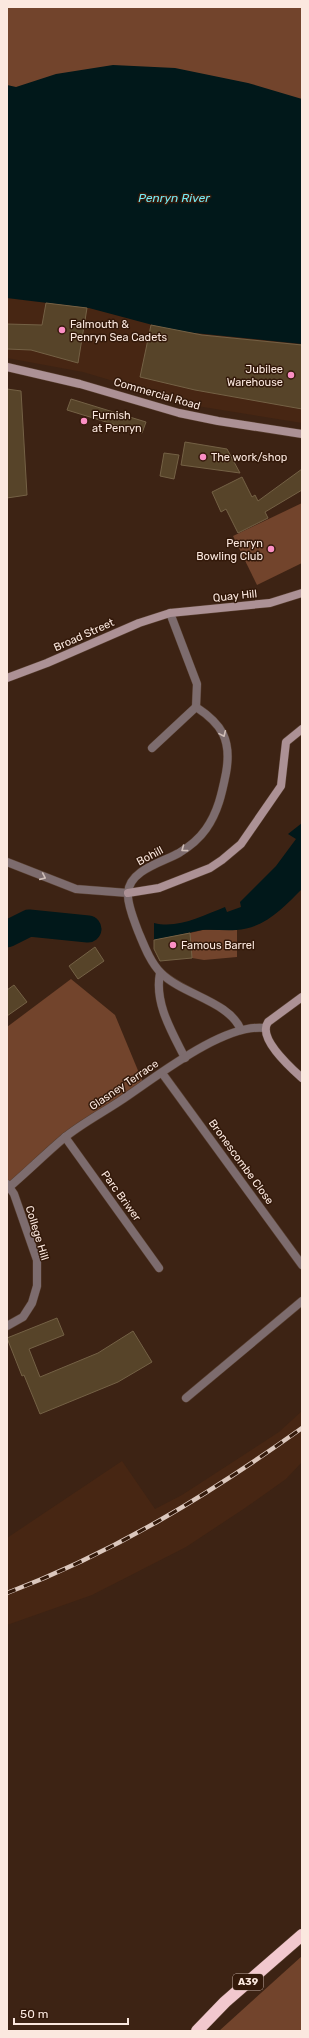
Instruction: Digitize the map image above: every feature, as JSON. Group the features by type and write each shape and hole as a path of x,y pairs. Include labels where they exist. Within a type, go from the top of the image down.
{"highway":[{"name":"A39","path":"197,2031 225,2002 302,1935"}],"street":[{"name":"Commercial Road","path":"7,367 80,384 179,413 218,421 302,434"},
{"name":"Quay Hill","path":"170,613 270,603 302,593"},
{"name":"Broad Street","path":"7,678 47,663 139,623 170,613"},
{"path":"152,748 196,707 197,684 170,613"},
{"name":"Bohill","path":"128,893 133,881 141,872 179,853 198,838 205,830 217,810 222,793 228,750 221,729 209,715 196,707"},
{"path":"7,862 76,889 128,893 160,888 210,868 241,844 281,786 286,742 302,729"},
{"path":"128,893 131,910 143,942 160,973 174,983 229,1014 237,1022 241,1030"},
{"path":"160,973 158,985 163,1007 171,1030 185,1058"},
{"path":"302,997 268,1022 265,1028 267,1038 273,1047 302,1078"},
{"name":"Glasney Terrace","path":"8,1186 65,1137 185,1058 210,1044 241,1030 257,1027 265,1028"},
{"name":"Bronescombe Close","path":"162,1073 302,1265"},
{"name":"Parc Briwer","path":"65,1137 159,1268"},
{"name":"College Hill","path":"7,1326 23,1317 32,1303 37,1286 37,1260 14,1194 8,1186"},
{"path":"186,1398 302,1301"}],"shaded area":[{"name":"Penryn River","path":"7,7 302,7 302,304 7,257"},
{"path":"7,298 89,308 281,343 302,344 302,423 197,406 83,372 7,358"},
{"name":"Penryn Bowling Club","path":"302,503 302,563 257,585 233,536"},
{"path":"203,930 237,930 237,957 204,960 192,958 190,933"},
{"path":"71,979 115,1015 144,1085 7,1184 7,1027"},
{"path":"302,1411 302,1462 286,1479 186,1547 92,1595 7,1625 7,1538 122,1461 155,1509 182,1495 279,1432"},
{"path":"302,1956 301,2031 219,2031"}],"water":[{"name":"Penryn River","path":"113,65 175,68 248,83 302,99 302,344 175,331 89,308 7,298 7,85 16,87 56,74"},
{"path":"302,823 302,889 281,910 256,926 246,929 202,930 154,940 154,923 181,923 199,918 225,907 227,912 241,907 240,902 276,866 296,839 288,834"}],"building":[{"name":"Falmouth & Penryn Sea Cadets","path":"46,303 87,308 78,363 31,350 7,349 7,324 42,325"},
{"path":"151,325 202,335 302,345 302,409 195,390 140,377"},
{"path":"7,389 21,391 27,495 7,498"},
{"path":"71,399 146,422 142,433 67,410"},
{"path":"185,442 227,449 240,473 181,465"},
{"path":"164,453 179,455 174,479 160,476"},
{"path":"302,469 302,490 265,512 268,518 238,533 226,509 221,512 212,492 242,477 252,497 255,495 258,501"},
{"name":"Famous Barrel","path":"190,933 192,958 160,961 154,949 154,940"},
{"path":"95,947 104,961 78,979 69,966"},
{"path":"14,985 27,1002 7,1016 7,990"},
{"path":"57,1318 64,1335 29,1349 40,1377 98,1353 133,1331 152,1362 118,1382 40,1414 24,1375 22,1376 7,1338"}],"waterway":[{"path":"7,934 29,923 88,929"}],"railway":[{"path":"7,1593 47,1577 85,1559 160,1520 196,1499 267,1453 302,1428"}],"place":[{"name":"Falmouth & Penryn Sea Cadets","path":"62,330"},
{"name":"Jubilee Warehouse","path":"291,375"},
{"name":"Furnish at Penryn","path":"84,421"},
{"name":"The work/shop","path":"203,457"},
{"name":"Penryn Bowling Club","path":"271,549"},
{"name":"Famous Barrel","path":"173,945"}]}
